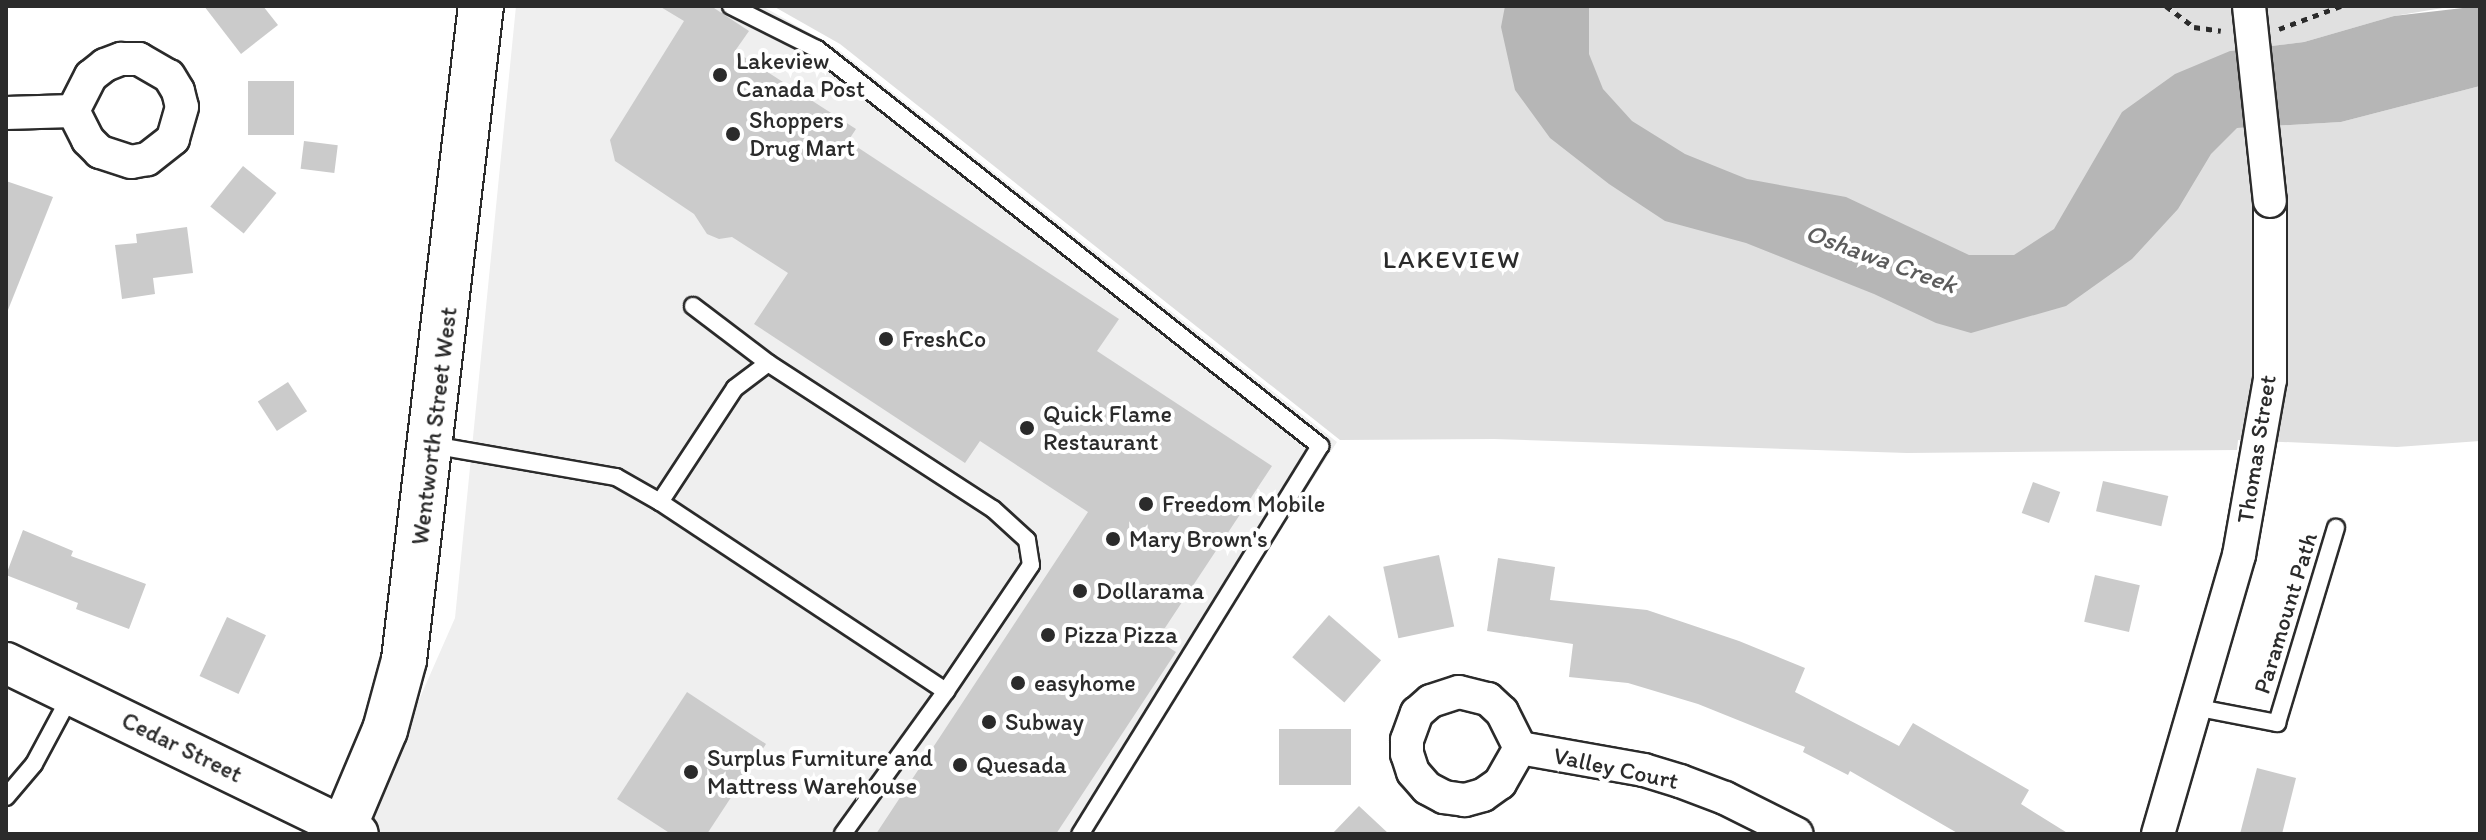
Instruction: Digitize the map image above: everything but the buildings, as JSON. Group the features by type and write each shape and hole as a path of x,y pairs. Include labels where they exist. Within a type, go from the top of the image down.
{"main road":[{"name":"Wentworth Street West","path":"347,832 385,730 404,660 432,445 481,6"}],"street":[{"name":"Thomas Street","path":"2158,834 2239,555 2270,380 2270,201 2249,6"},
{"path":"6,113 73,111"},
{"name":"Cedar Street","path":"6,663 347,832"},
{"name":"Valley Court","path":"1520,748 1644,770 1680,781 1797,834"}],"lane":[{"path":"731,6 817,49 1320,446 1080,834"},
{"path":"693,306 768,363 993,509 1027,540 1031,565 946,691 843,834"},
{"path":"660,502 735,388 768,363"},
{"path":"432,445 616,477 660,502 946,691"},
{"name":"Paramount Path","path":"2194,707 2277,723 2336,528"},
{"path":"6,797 34,764 72,694"}],"path":[{"path":"2166,6 2194,27 2216,31"},
{"path":"2334,11 2341,6"}],"shaded area":[{"path":"516,6 762,6 836,48 1337,442 1081,834 360,834 455,618"},
{"path":"773,6 2455,6 2394,16 2304,42 2230,51 2238,128 2341,122 2480,86 2480,441 2397,447 2238,440 2237,450 1907,453 1494,439 1340,440 840,44"}],"water":[{"name":"Oshawa Creek","path":"1505,6 1589,6 1589,54 1603,89 1632,121 1685,154 1747,179 1846,197 1969,255 2014,255 2054,229 2122,112 2175,74 2230,51 2304,42 2394,16 2480,6 2480,86 2341,122 2237,128 2211,154 2178,209 2132,259 2066,306 1971,333 1936,323 1874,294 1746,243 1665,221 1609,184 1550,138 1515,90 1501,27"}],"place":[{"name":"Lakeview Canada Post","path":"720,75"},
{"name":"Shoppers Drug Mart","path":"733,134"},
{"name":"FreshCo","path":"886,339"},
{"name":"Quick Flame Restaurant","path":"1027,428"},
{"name":"Freedom Mobile","path":"1146,504"},
{"name":"Mary Brown's","path":"1113,539"},
{"name":"Dollarama","path":"1080,591"},
{"name":"Pizza Pizza","path":"1048,635"},
{"name":"easyhome","path":"1018,683"},
{"name":"Subway","path":"989,722"},
{"name":"Quesada","path":"960,765"},
{"name":"Surplus Furniture and Mattress Warehouse","path":"691,772"}],"district":[{"name":"LAKEVIEW","path":"1452,260"}]}
